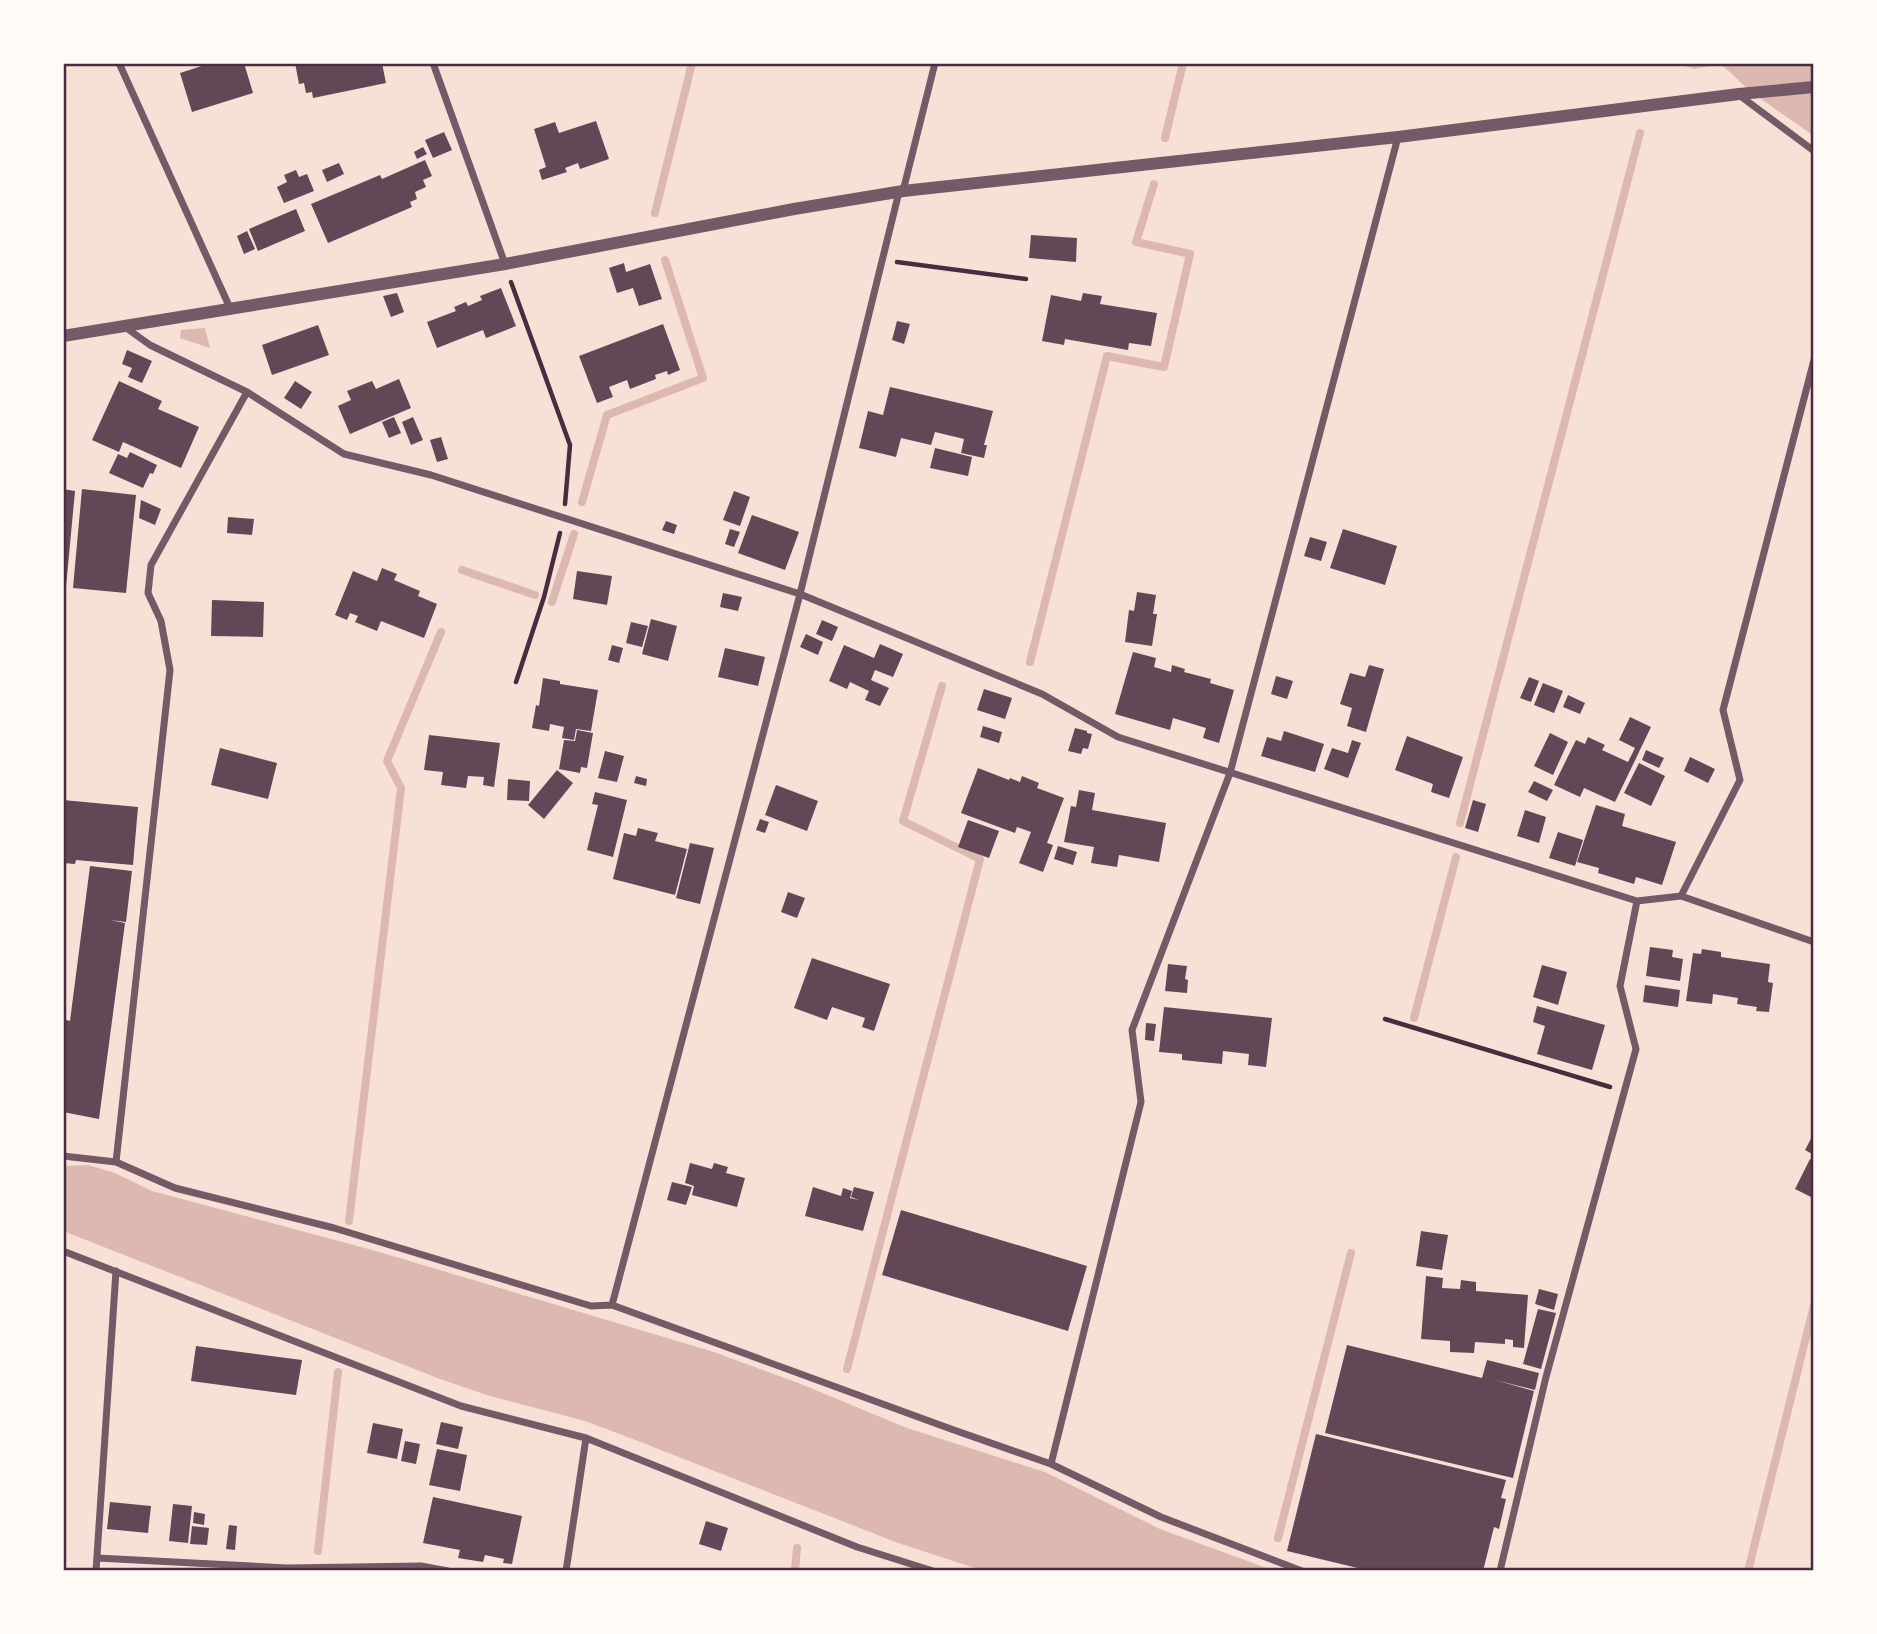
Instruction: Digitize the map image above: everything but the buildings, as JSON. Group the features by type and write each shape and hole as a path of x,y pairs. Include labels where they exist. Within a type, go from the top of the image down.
{"street":[{"path":"119,63 230,308"},
{"path":"433,63 505,264"},
{"path":"612,1305 800,594 882,260 935,63"},
{"path":"63,336 505,264 794,209 901,192 1814,87"},
{"path":"1739,94 1814,151"},
{"path":"1051,1464 1141,1102 1132,1030 1230,773 1398,136"},
{"path":"125,327 150,345 247,392 344,454 431,475 800,594 1042,694 1118,737 1637,901 1681,896 1814,942"},
{"path":"1681,896 1740,780 1723,710 1814,360"},
{"path":"116,1162 170,670 161,621 148,593 150,565 247,392"},
{"path":"1500,1571 1546,1377 1636,1049 1620,986 1637,901"},
{"path":"63,1156 116,1162 176,1188 334,1228 591,1306 612,1305 1051,1464 1161,1517 1302,1571"},
{"path":"63,1251 461,1406 586,1438 857,1546 933,1571"},
{"path":"96,1571 116,1271"},
{"path":"566,1571 586,1438"},
{"path":"97,1558 287,1569 421,1566 448,1571"}],"path":[{"path":"882,260 1026,279"},
{"path":"505,264 570,445 564,517 544,597 516,682"},
{"path":"1385,1019 1624,1091"}],"shaded area":[{"path":"1676,63 1814,63 1814,136 1753,93 1719,64 1694,69"},
{"path":"205,328 210,348 180,338 181,330"},
{"path":"88,1165 115,1173 152,1191 376,1251 714,1352 801,1384 907,1428 1045,1472 1160,1529 1275,1571 984,1571 898,1543 585,1421 490,1396 440,1379 63,1231 63,1166"}],"waterway":[{"path":"655,213 692,63"},
{"path":"1165,138 1183,63"},
{"path":"1460,823 1640,133"},
{"path":"1030,662 1107,356 1164,367 1190,254 1136,242 1154,184"},
{"path":"582,502 607,415 703,378 665,260"},
{"path":"552,602 574,534"},
{"path":"462,570 535,595"},
{"path":"349,1221 401,788 387,761 441,632"},
{"path":"847,1369 980,859 903,821 942,686"},
{"path":"1414,1018 1456,857"},
{"path":"1278,1538 1351,1253"},
{"path":"1748,1571 1814,1305"},
{"path":"318,1551 338,1372"},
{"path":"795,1571 797,1548"}]}
